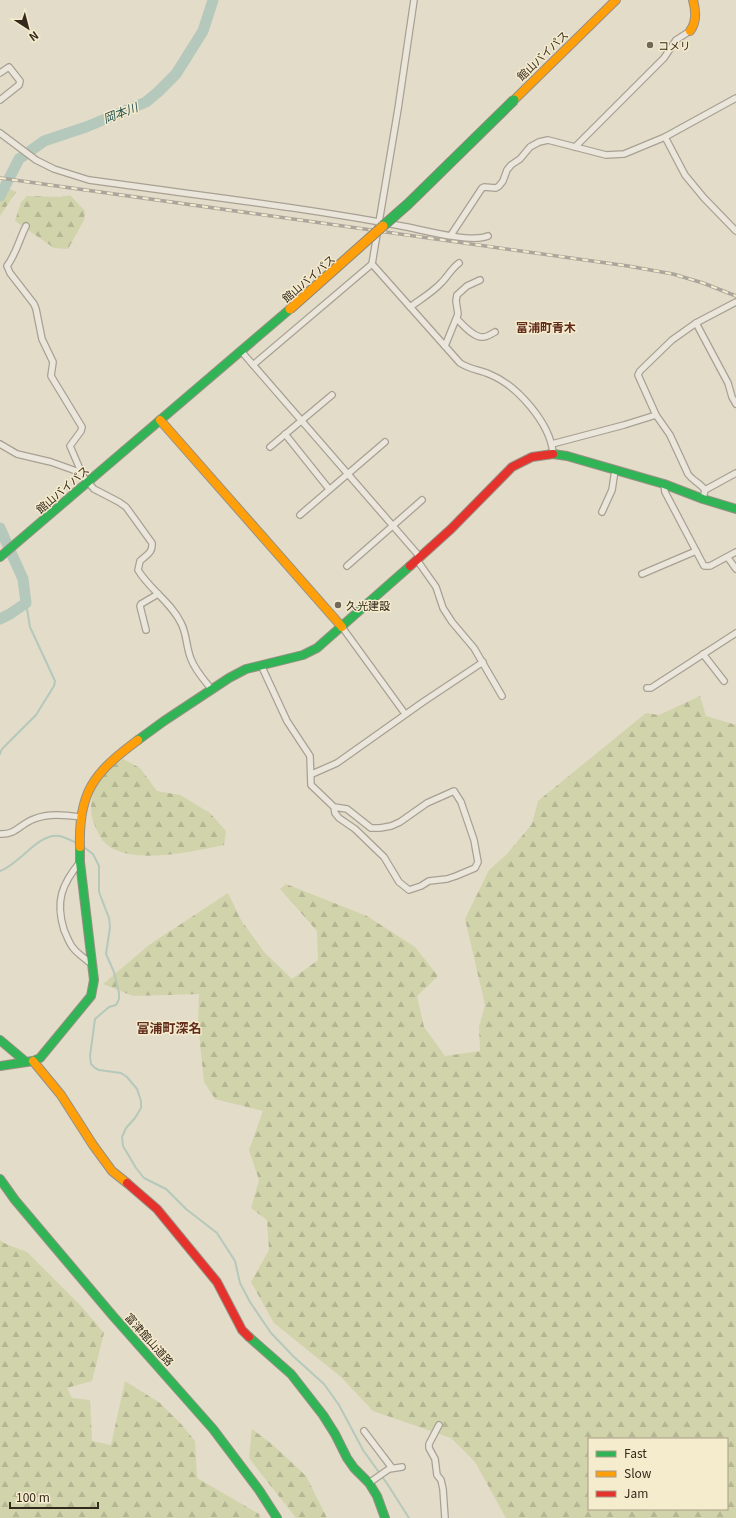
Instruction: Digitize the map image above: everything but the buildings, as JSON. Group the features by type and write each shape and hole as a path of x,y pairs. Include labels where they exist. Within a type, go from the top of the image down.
{"main road":[{"name":"館山バイパス","path":"1,556 27,535 86,479 160,420 368,242 616,0"},
{"path":"690,31 694,26 696,18 693,0"},
{"path":"160,420 342,627"},
{"path":"0,1066 30,1062 40,1058 65,1029 90,996 94,980 80,862 79,828 84,802 92,784 100,772 113,759 164,721 246,669 261,664 303,655 317,648 451,529 512,467 524,459 535,456 552,448 615,470 704,494 736,509"},
{"path":"0,1040 30,1062 61,1095 93,1145 112,1171 147,1199 180,1236 217,1282 242,1330 291,1374 323,1416 335,1434 347,1458 354,1468 369,1483 378,1496 385,1518"},
{"name":"富津館山道路","path":"0,1179 15,1200 113,1316 213,1429 277,1518"}],"street":[{"path":"253,365 372,264 398,109 414,0"},
{"path":"575,147 664,58 676,40 690,31"},
{"path":"0,73 9,67 20,81 19,85 0,100"},
{"path":"451,235 482,188 496,188 499,186 511,165 520,159 530,147 539,142 548,140 606,155 624,154 665,137 736,98"},
{"path":"0,133 36,160 54,170 89,180 379,222 451,235 477,238 488,236"},
{"path":"665,137 685,175 704,198 736,231"},
{"path":"26,226 17,249 7,266 10,273 34,304 42,339 53,362 51,376 82,427 81,431 70,446 86,479"},
{"path":"410,307 428,295 443,281 458,263"},
{"path":"372,264 460,363 469,368 498,378 532,408 546,430 552,448 656,415"},
{"path":"444,346 457,319 457,295 467,286 480,280"},
{"path":"736,302 696,323 672,340 640,371 638,375 656,415 670,435 688,474 692,479 700,483 704,494 736,473"},
{"path":"457,319 474,334 480,337 484,337 494,332"},
{"path":"696,323 728,383 736,404"},
{"path":"241,351 392,526 418,559 436,587 444,608 452,622 474,648 502,696"},
{"path":"270,447 332,395"},
{"path":"285,434 329,489"},
{"path":"300,515 385,442"},
{"path":"0,444 17,454 51,462 79,472 94,489 126,507 152,543 153,548 150,553 140,561 138,570 143,578 177,615 182,624 190,658 194,667 212,690"},
{"path":"602,512 612,490 615,470"},
{"path":"664,484 665,492 704,566 706,567 728,558 736,552"},
{"path":"347,566 422,500"},
{"path":"642,574 696,551"},
{"path":"728,558 736,569"},
{"path":"146,630 140,606 158,594"},
{"path":"342,627 403,712"},
{"path":"647,688 651,688 736,633"},
{"path":"703,654 724,681"},
{"path":"312,774 337,763 422,702 483,662"},
{"path":"261,664 286,721 310,756 312,774 311,785 334,807 347,809 371,828 380,828 391,826 400,822 427,803 454,791 461,802 474,840 478,862 475,868 456,876 447,879 429,881 409,890 399,882 384,857 355,829 339,818 335,813 334,807"},
{"path":"0,834 13,833 32,820 45,816 62,815 81,817"},
{"path":"80,862 64,884 60,901 62,922 67,938 73,948 93,965"},
{"path":"439,1426 429,1444 429,1448 435,1459 437,1475 441,1480 445,1518"},
{"path":"364,1431 392,1468"},
{"path":"369,1483 392,1468 402,1467"}],"green space":[{"path":"0,184 16,192 0,216"},
{"path":"70,195 85,211 84,220 68,249 54,248 15,221 21,202 27,196 61,197"},
{"path":"700,696 706,716 736,725 736,1518 506,1518 475,1462 451,1438 373,1411 341,1377 274,1323 251,1282 269,1250 267,1220 251,1208 259,1180 249,1150 263,1111 215,1099 204,1082 198,1024 199,994 133,996 103,984 149,945 228,893 241,920 264,952 292,979 318,960 317,931 280,889 286,884 367,916 415,947 438,976 417,996 424,1027 445,1056 480,1051 479,1027 485,1005 465,919 489,870 507,854 532,824 538,801 646,713 659,715"},
{"path":"123,759 140,768 157,791 180,795 210,813 226,831 224,845 177,854 159,855 124,853 111,847 101,838 97,830 92,818 91,803 97,778"},
{"path":"0,1240 6,1244 27,1252 81,1306 104,1333 92,1381 67,1388 72,1398 90,1400 92,1441 111,1445 125,1381 160,1403 181,1424 195,1441 197,1478 259,1514 260,1518 0,1518"},
{"path":"252,1429 273,1445 306,1476 327,1518 296,1518 249,1458"}],"waterway":[{"name":"岡本川","path":"0,196 19,159 44,141 86,127 146,102 158,92 176,74 203,31 213,0"},
{"name":"岡本川","path":"0,528 23,579 26,603 0,619"},
{"path":"0,754 2,749 36,715 54,686 55,681 30,627 26,603"},
{"path":"0,871 15,862 36,844 51,836 59,836 77,843"},
{"path":"81,845 93,854 99,866 99,892 109,918 110,927 106,954 114,972 119,993 119,999 116,1005 109,1007 95,1019 90,1056 91,1064 99,1070 121,1073 127,1077 137,1089 141,1101 141,1108 126,1128 122,1137 123,1146 136,1168 144,1178 166,1189 186,1209 217,1233 235,1261 240,1283 250,1302 271,1333 293,1356 324,1384 339,1405 363,1450 409,1518"}],"railway":[{"path":"0,178 628,266 673,274 703,283 736,296"}],"traffic: fast":[{"path":"383,226 408,204 514,100"},
{"path":"0,557 290,309"},
{"path":"553,454 567,456 664,484 703,499 736,509"},
{"path":"138,740 229,678 246,669 303,655 317,648 410,566"},
{"path":"0,1066 33,1061 40,1058 91,996 94,980 80,862 80,847"},
{"path":"0,1040 26,1062"},
{"path":"0,1179 15,1200 113,1316 213,1429 259,1490 277,1518"},
{"path":"249,1337 291,1374 323,1415 335,1434 347,1458 354,1468 369,1483 377,1496 385,1518"}],"traffic: slow":[{"path":"514,100 616,0"},
{"path":"690,31 694,24 695,16 693,0"},
{"path":"290,309 383,226"},
{"path":"160,420 342,627"},
{"path":"80,847 82,811 92,784 111,762 138,740"},
{"path":"33,1061 61,1095 93,1145 112,1171 127,1183"}],"traffic: jam":[{"path":"410,566 451,529 512,467 532,457 553,454"},
{"path":"127,1183 157,1209 217,1282 242,1330 249,1337"}],"place":[{"name":"コメリ","path":"650,45"},
{"name":"久光建設","path":"338,605"}],"district":[{"name":"富浦町青木","path":"546,326"},
{"name":"富浦町深名","path":"169,1027"}]}
